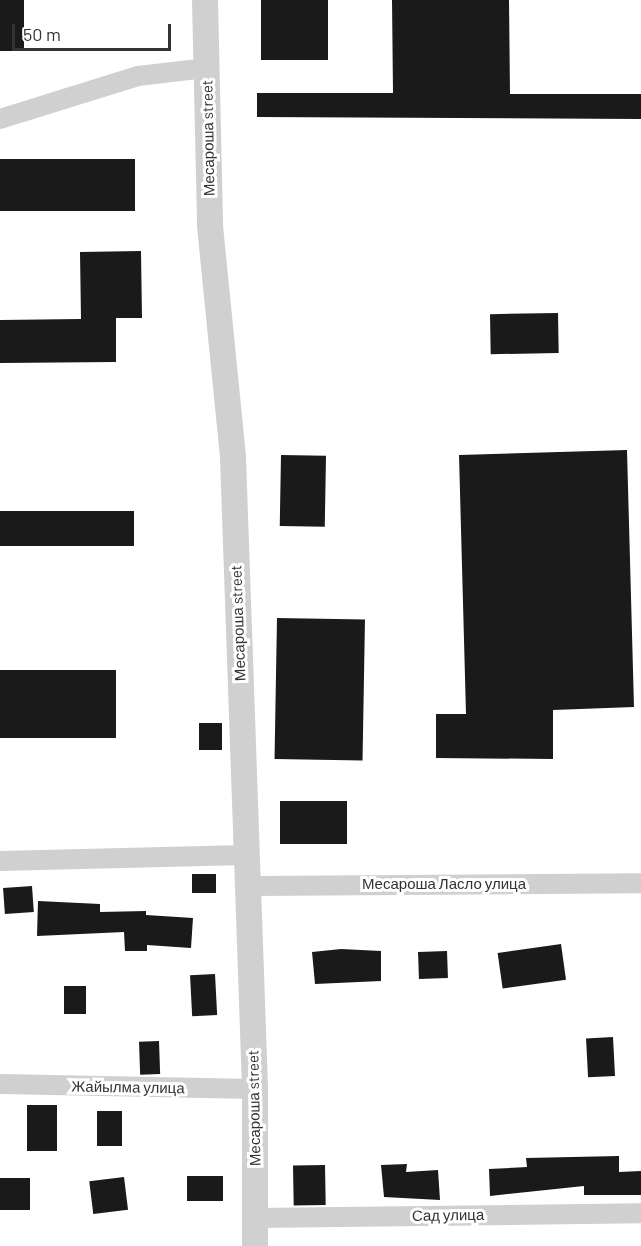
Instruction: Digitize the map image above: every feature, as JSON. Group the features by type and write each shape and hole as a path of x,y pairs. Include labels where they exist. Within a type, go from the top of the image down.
{"street":[{"name":"Месароша street","path":"205,0 210,226 233,458 246,886 255,1089 255,1246"},
{"path":"0,119 138,76 206,68"},
{"path":"0,861 245,855"},
{"name":"Месароша Ласло улица","path":"246,886 641,883"},
{"name":"Жайылма улица","path":"0,1084 255,1089"},
{"name":"Сад улица","path":"255,1218 641,1213"}],"building":[{"path":"0,0 24,0 24,51 0,51"},
{"path":"261,0 328,0 328,60 261,60"},
{"path":"392,0 509,0 510,94 641,94 641,119 257,117 257,93 393,93"},
{"path":"0,159 135,159 135,211 0,211"},
{"path":"141,251 142,318 116,318 116,362 0,363 0,320 81,319 80,252"},
{"path":"558,313 559,353 491,354 490,314"},
{"path":"627,450 634,707 553,710 553,759 436,758 436,714 466,714 459,455"},
{"path":"281,455 326,456 325,527 280,526"},
{"path":"0,511 134,511 134,546 0,546"},
{"path":"277,618 365,620 363,761 275,759"},
{"path":"0,670 116,670 116,738 0,738"},
{"path":"199,723 222,723 222,750 199,750"},
{"path":"280,801 347,801 347,844 280,844"},
{"path":"192,874 216,874 216,893 192,893"},
{"path":"32,886 34,912 5,914 3,888"},
{"path":"38,901 100,904 100,912 146,911 146,915 193,918 191,948 147,945 147,951 125,951 124,932 37,936"},
{"path":"561,944 566,980 503,989 498,953"},
{"path":"341,949 381,951 381,981 315,984 312,952"},
{"path":"447,951 448,978 419,979 418,952"},
{"path":"215,974 217,1015 192,1016 190,975"},
{"path":"64,986 86,986 86,1014 64,1014"},
{"path":"613,1037 615,1076 588,1077 586,1038"},
{"path":"159,1041 160,1074 140,1075 139,1042"},
{"path":"27,1105 57,1105 57,1151 27,1151"},
{"path":"97,1111 122,1111 122,1146 97,1146"},
{"path":"619,1156 619,1172 641,1171 641,1195 584,1195 584,1186 490,1196 489,1169 527,1167 526,1158"},
{"path":"407,1164 406,1172 438,1170 440,1200 384,1197 381,1165"},
{"path":"325,1165 326,1205 294,1206 293,1166"},
{"path":"187,1176 223,1176 223,1201 187,1201"},
{"path":"124,1177 128,1210 93,1214 89,1181"},
{"path":"0,1178 30,1178 30,1210 0,1210"}]}
